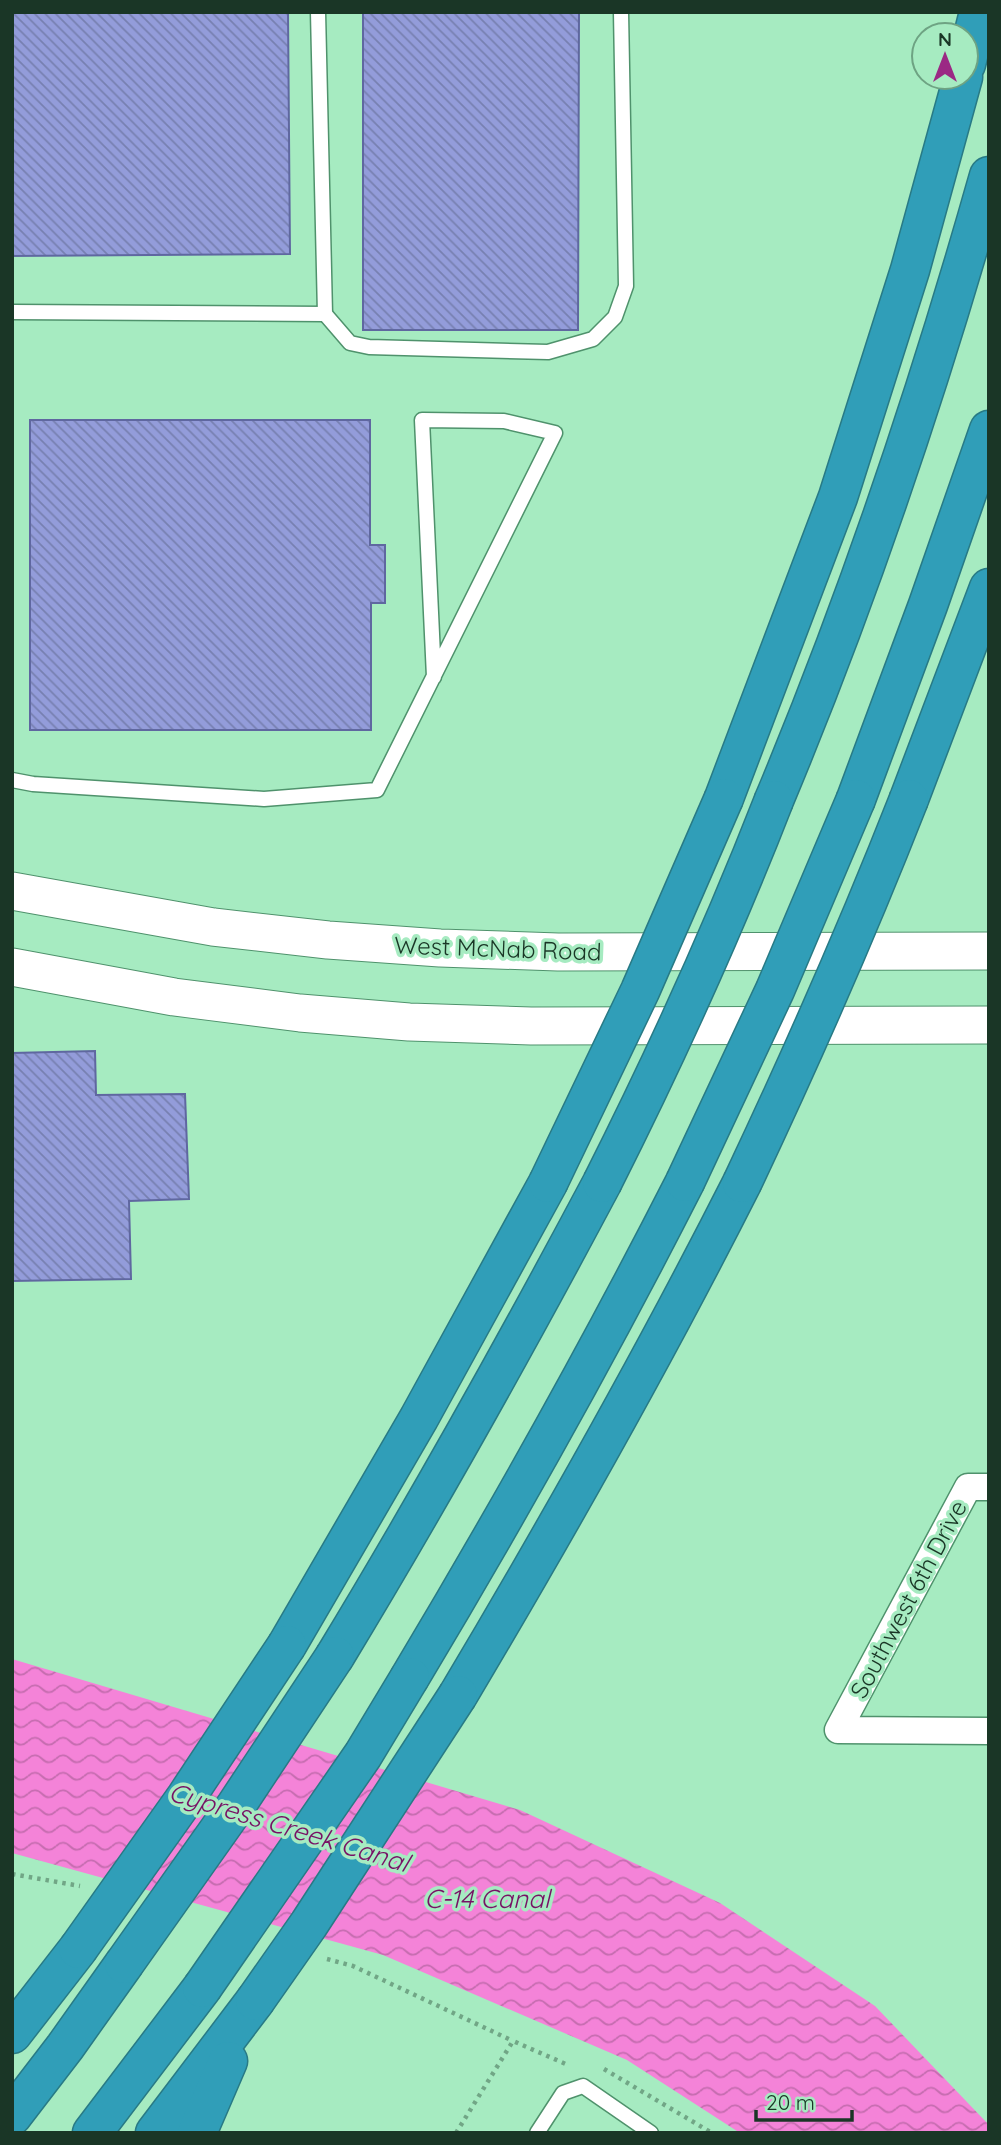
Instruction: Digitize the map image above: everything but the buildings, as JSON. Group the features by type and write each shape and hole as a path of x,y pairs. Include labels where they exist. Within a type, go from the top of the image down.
{"highway":[{"path":"12,2034 78,1949 186,1797 287,1645 426,1407 548,1183 640,991 724,798 838,497 910,270 959,91"},
{"path":"12,2116 65,2047 226,1821 334,1656 460,1444 602,1184 650,1088 737,897 806,724 888,499 960,278 989,176"},
{"path":"92,2133 202,1988 362,1755 554,1431 621,1307 685,1182 775,990 856,799 928,606 989,430"},
{"path":"155,2133 255,2001 309,1924 458,1695 612,1431 679,1307 742,1183 835,979 909,799 989,588"},
{"path":"197,2133 255,2001"}],"main road":[{"name":"West McNab Road","path":"12,891 213,927 328,940 440,948 571,952 989,951"},
{"path":"12,967 174,997 300,1013 409,1022 558,1026 989,1025"}],"street":[{"name":"Southwest 6th Drive","path":"989,1487 968,1487 838,1730 989,1731"}],"lane":[{"path":"318,12 325,314 350,343 369,347 548,352 593,339 615,317 626,286 621,12"},
{"path":"12,312 325,314"},
{"path":"12,780 33,784 264,799 377,790 434,677 555,433 504,421 422,420 434,677"},
{"path":"537,2133 563,2093 583,2086 651,2133"}],"water":[{"name":"C-14 Canal","path":"12,1659 520,1810 720,1903 875,2006 989,2125 989,2133 740,2133 627,2060 383,1955 12,1853"}],"water label":[{"name":"Cypress Creek Canal","path":"289,1827"}]}
